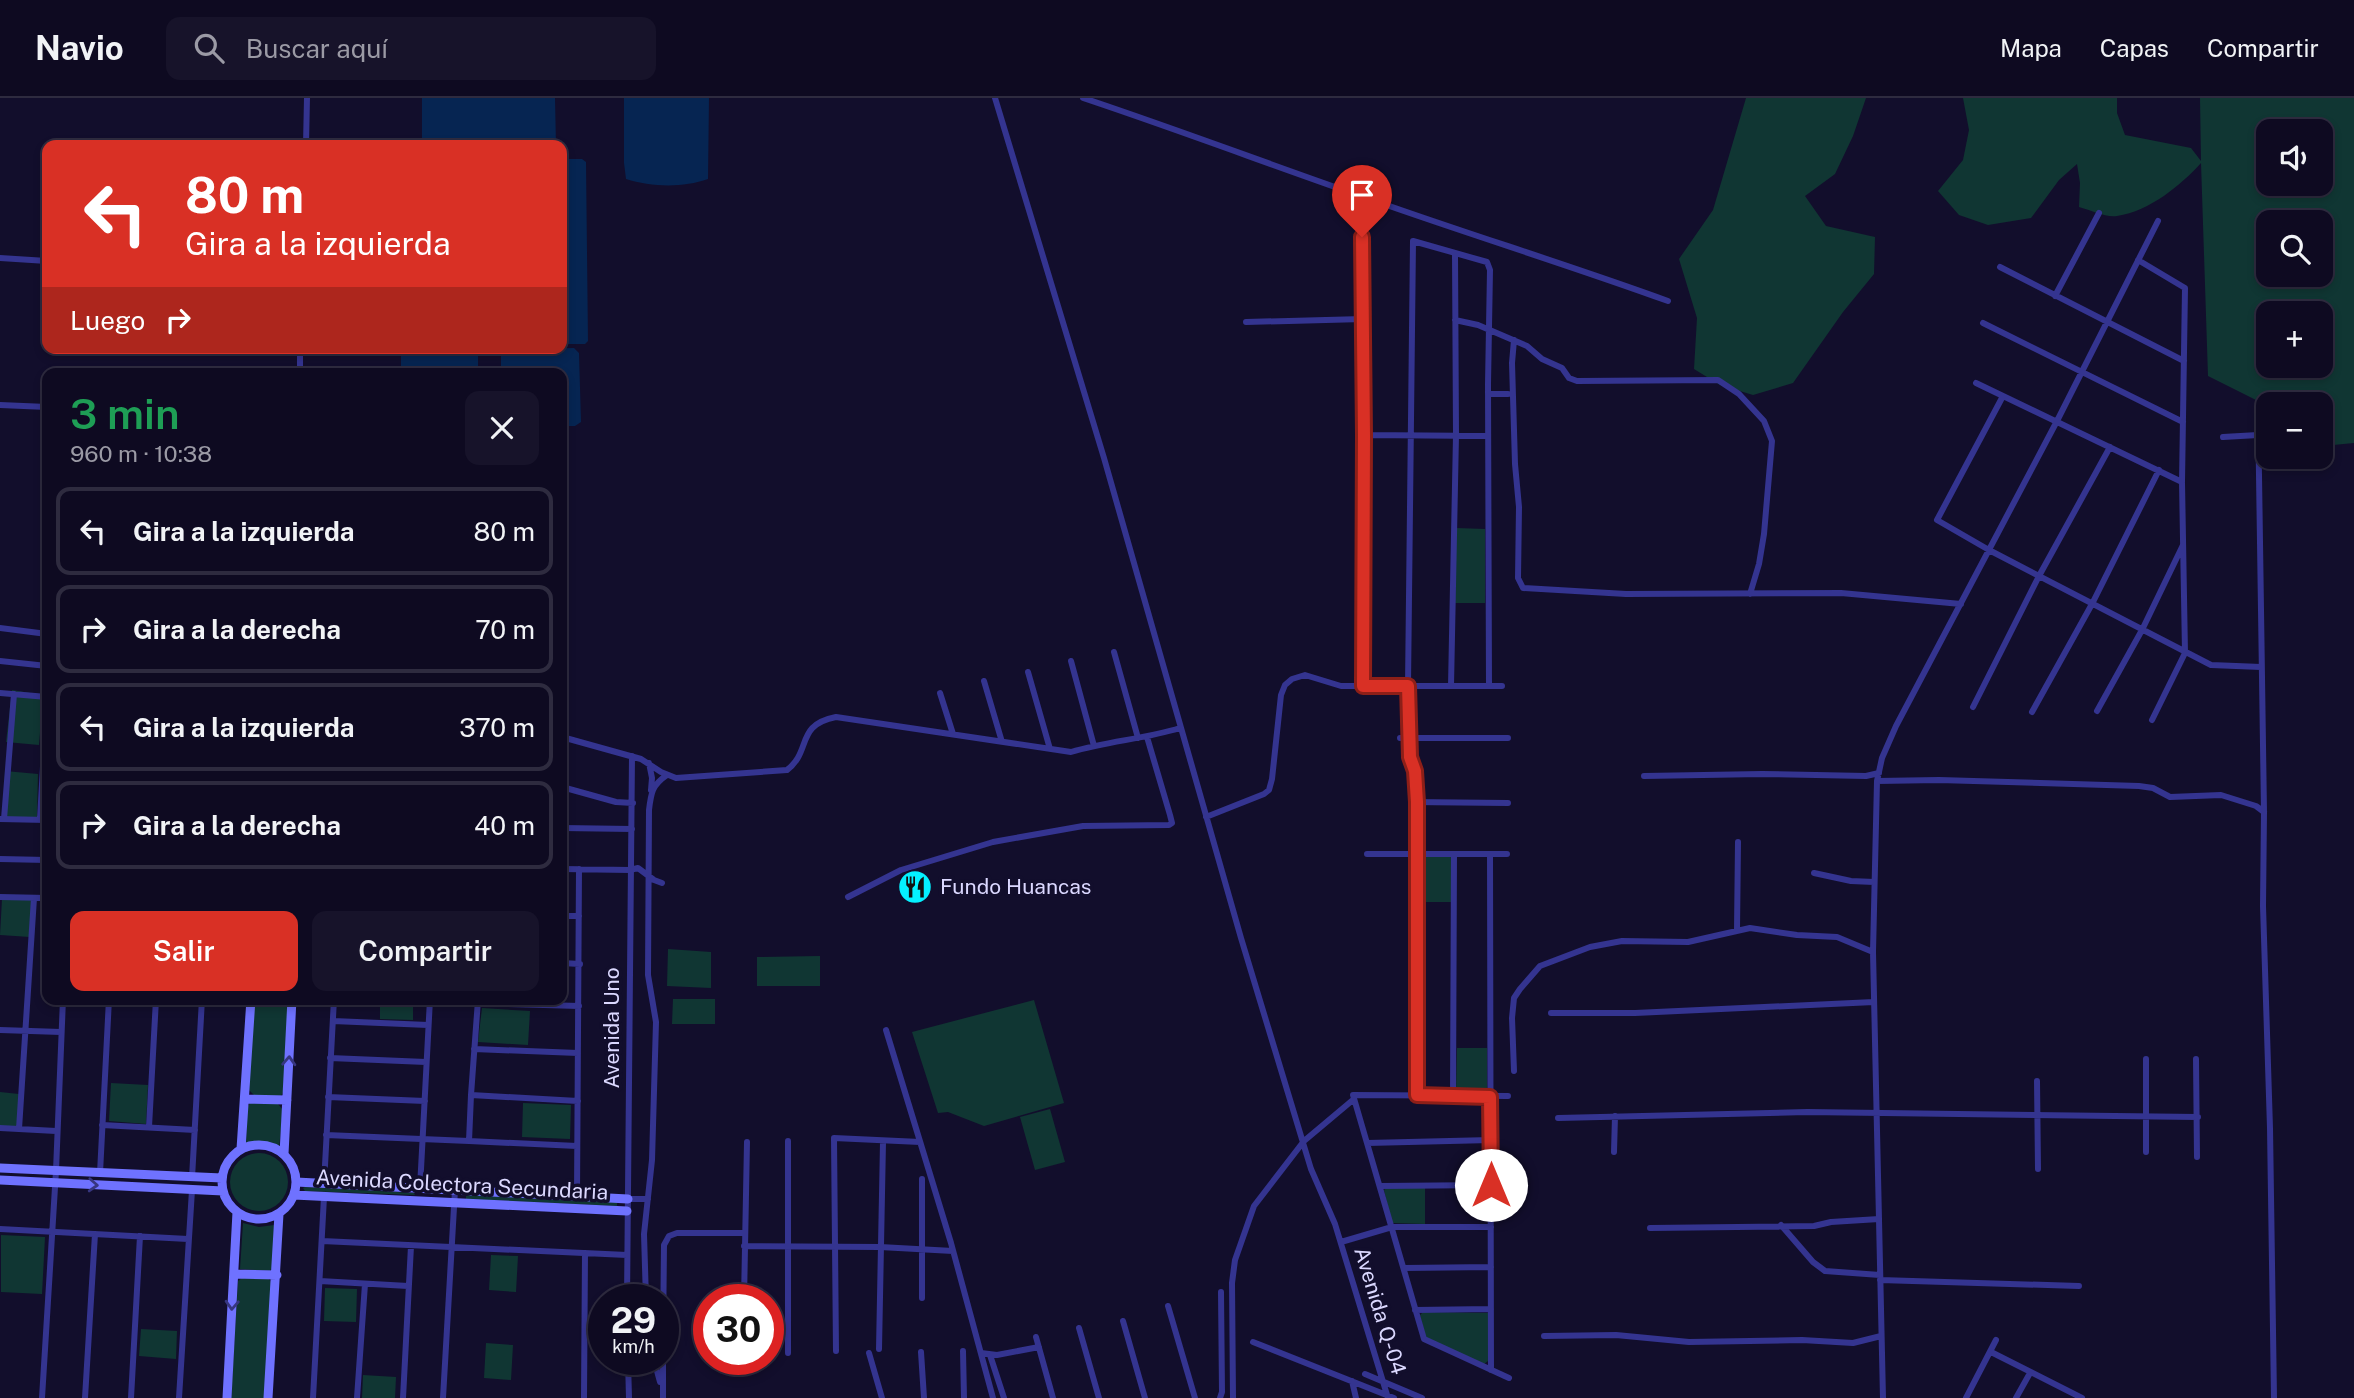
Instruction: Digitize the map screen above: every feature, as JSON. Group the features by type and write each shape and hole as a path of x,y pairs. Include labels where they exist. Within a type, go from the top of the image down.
{"street":[{"path":"306,140 307,98"},
{"name":"Avenida Q-04","path":"995,98 1104,458 1180,728 1315,1182 1339,1234 1390,1397"},
{"path":"1083,98 1379,203 1572,266 1668,301"},
{"path":"1361,205 1363,686"},
{"path":"2055,296 2099,213"},
{"path":"1883,1398 1872,952 1877,781 1896,726 2057,421 2158,220"},
{"path":"1417,1095 1417,855 1415,771 1410,757 1408,686 1413,241 1487,262 1489,266 1489,686"},
{"path":"1451,686 1455,254"},
{"path":"2,259 42,261"},
{"path":"2138,260 2185,288 2182,482 2185,653 2152,720"},
{"path":"2000,267 2184,361"},
{"path":"1246,322 1363,319"},
{"path":"1455,320 1465,321 1527,346 1542,359 1562,368 1569,378 1577,381 1718,380 1739,394 1764,421 1772,441 1764,534 1750,594"},
{"path":"1983,323 2183,422"},
{"path":"1514,340 1512,363 1520,586 1531,590 1626,594 1841,593 1961,604"},
{"path":"1976,383 2182,482"},
{"path":"1488,394 1508,394"},
{"path":"2003,396 1937,520 1989,550 2211,665 2261,667"},
{"path":"0,405 42,407"},
{"path":"1364,435 1488,436"},
{"path":"2223,437 2256,435"},
{"path":"1973,707 2039,576 2110,447"},
{"path":"2258,469 2263,906 2274,1398"},
{"path":"2032,712 2092,604 2159,470"},
{"path":"2097,711 2142,630 2183,544"},
{"path":"0,628 42,633"},
{"path":"1114,652 1138,738"},
{"path":"0,661 42,665"},
{"path":"1071,661 1094,746"},
{"path":"1028,672 1050,749"},
{"path":"1206,817 1255,799 1269,790 1281,695 1285,685 1292,679 1305,675 1340,686 1502,686"},
{"path":"984,681 1002,742"},
{"path":"0,693 42,697"},
{"path":"940,693 953,734"},
{"path":"14,694 2,819 42,820"},
{"path":"567,738 649,762 676,778 699,778 787,770 793,765 816,722 836,717 1071,752 1180,728"},
{"path":"848,897 901,870 993,842 1094,824 1169,825 1170,815 1147,737"},
{"path":"1400,738 1508,738"},
{"name":"Avenida Uno","path":"627,1284 632,756"},
{"path":"646,1284 644,1234 652,1147 656,1022 648,975 652,778 649,762"},
{"path":"1644,776 1866,776 1879,773"},
{"path":"651,792 657,782 667,775"},
{"path":"1877,781 1938,780 2139,786 2152,788 2170,797 2221,795 2264,811"},
{"path":"567,788 616,802 633,803"},
{"path":"1414,802 1508,803"},
{"path":"567,828 632,829"},
{"path":"1737,930 1738,842"},
{"path":"1367,854 1507,854"},
{"path":"1453,1096 1454,854"},
{"path":"1490,854 1491,1370"},
{"path":"0,859 42,860"},
{"path":"567,869 638,868 662,883"},
{"path":"577,1196 579,869"},
{"path":"1814,873 1851,881 1874,882"},
{"path":"0,897 42,898"},
{"path":"19,1129 34,898"},
{"path":"567,916 579,916"},
{"path":"1514,1071 1514,998 1525,981 1540,966 1590,947 1622,941 1688,942 1750,928 1797,935 1837,937 1872,952"},
{"path":"567,963 580,964"},
{"path":"1551,1013 1635,1013 1874,1002"},
{"path":"42,1398 63,1005"},
{"path":"100,1173 109,1005"},
{"path":"149,1127 156,1005"},
{"path":"192,1178 202,1005"},
{"path":"241,1149 251,1005"},
{"path":"284,1154 292,1005"},
{"path":"324,1184 334,1005"},
{"path":"420,1188 430,1005"},
{"path":"469,1141 477,1005"},
{"path":"559,1005 579,1006"},
{"path":"333,1021 428,1025"},
{"path":"0,1030 61,1032"},
{"path":"886,1030 953,1251 992,1398"},
{"path":"474,1049 578,1053"},
{"path":"330,1058 426,1062"},
{"path":"2146,1059 2146,1152"},
{"path":"2196,1059 2197,1157"},
{"path":"2037,1081 2038,1169"},
{"path":"1508,1096 1353,1095 1426,1341 1509,1378"},
{"path":"471,1096 578,1101"},
{"path":"328,1097 425,1101"},
{"path":"246,1099 287,1100"},
{"path":"1233,1398 1232,1283 1235,1260 1254,1206 1304,1141 1354,1100"},
{"path":"1558,1118 1877,1113 2198,1117"},
{"path":"1614,1152 1615,1116"},
{"path":"102,1125 195,1130"},
{"path":"0,1129 56,1131"},
{"path":"326,1135 577,1146"},
{"path":"835,1351 834,1138 920,1142"},
{"path":"1367,1143 1490,1140"},
{"path":"788,1141 788,1353"},
{"path":"744,1284 747,1142"},
{"path":"879,1349 883,1142"},
{"path":"259,1145 284,1154 294,1169 296,1182 294,1195 288,1206 279,1214 258,1220 237,1212 223,1191 222,1178 229,1161 241,1149 259,1145"},
{"path":"0,1168 222,1178"},
{"path":"922,1179 922,1298"},
{"path":"0,1180 223,1191"},
{"name":"Avenida Colectora Secundaria","path":"296,1182 628,1199"},
{"path":"1380,1186 1491,1185"},
{"path":"178,1398 192,1190"},
{"path":"443,1398 455,1190"},
{"name":"Avenida Colectora Secundaria","path":"294,1195 627,1211"},
{"path":"313,1398 324,1197"},
{"path":"628,1199 648,1199"},
{"path":"227,1398 237,1212"},
{"path":"268,1398 279,1214"},
{"path":"1650,1228 1814,1226 1879,1219"},
{"path":"1781,1225 1813,1262 1825,1271 1880,1278 2080,1286"},
{"path":"1341,1242 1392,1227 1491,1227"},
{"path":"0,1229 188,1239"},
{"path":"664,1284 664,1249 667,1239 677,1233 744,1233"},
{"path":"85,1398 94,1234"},
{"path":"131,1398 140,1236"},
{"path":"322,1241 627,1255"},
{"path":"403,1398 411,1245"},
{"path":"744,1246 880,1247 953,1251"},
{"path":"584,1253 584,1398"},
{"path":"1404,1268 1491,1267"},
{"path":"234,1274 276,1275"},
{"path":"320,1281 408,1286"},
{"path":"357,1398 365,1284"},
{"path":"1220,1398 1221,1292"},
{"path":"1168,1306 1195,1398"},
{"path":"1415,1310 1491,1309"},
{"path":"1123,1321 1145,1398"},
{"path":"1079,1328 1099,1398"},
{"path":"1544,1335 1616,1335 1689,1342 1802,1340 1853,1343 1881,1336"},
{"path":"1036,1338 1053,1398"},
{"path":"1966,1398 1996,1339"},
{"path":"1253,1342 1390,1397"},
{"path":"981,1353 997,1355 1039,1347"},
{"path":"963,1351 964,1398"},
{"path":"921,1352 924,1398"},
{"path":"1991,1352 2082,1398"},
{"path":"869,1353 882,1398"},
{"path":"990,1354 1004,1398"},
{"path":"2016,1398 2030,1373"},
{"path":"1365,1374 1422,1398"},
{"path":"628,1375 629,1398"},
{"path":"657,1375 663,1394"},
{"path":"663,1375 663,1394"},
{"path":"1352,1381 1356,1398"},
{"path":"2062,1398 2066,1390"}],"green space":[{"path":"1746,98 1866,98 1853,136 1835,174 1805,196 1826,226 1875,237 1874,274 1843,312 1793,383 1753,395 1720,385 1694,369 1697,318 1679,259 1713,210"},
{"path":"1963,98 2117,98 2117,113 2125,135 2191,148 2201,161 2200,98 2354,98 2354,443 2333,445 2333,392 2256,392 2256,400 2208,376 2201,163 2184,180 2153,203 2113,216 2079,207 2080,183 2077,164 2059,180 2031,218 1988,225 1959,215 1938,191 1963,160 1969,130"},
{"path":"1456,528 1485,529 1485,603 1455,603"},
{"path":"12,690 42,695 39,745 6,742"},
{"path":"5,771 38,774 37,819 3,817"},
{"path":"1419,857 1451,857 1451,902 1419,902"},
{"path":"2,899 32,900 30,937 0,935"},
{"path":"668,949 711,952 711,988 667,986"},
{"path":"820,956 820,986 757,986 757,957"},
{"path":"673,999 715,999 715,1024 672,1024"},
{"path":"1034,1000 1064,1103 984,1126 948,1112 938,1113 912,1032"},
{"path":"254,1005 290,1005 283,1092 281,1096 255,1096 249,1090"},
{"path":"380,1005 413,1005 413,1020 380,1019"},
{"path":"482,1008 530,1011 528,1045 478,1042"},
{"path":"1457,1048 1487,1048 1487,1093 1456,1092"},
{"path":"111,1083 148,1085 146,1124 109,1121"},
{"path":"0,1092 19,1094 17,1127 0,1126"},
{"path":"250,1103 278,1104 283,1110 279,1148 262,1142 246,1145 247,1108"},
{"path":"523,1103 571,1105 570,1139 522,1137"},
{"path":"1050,1109 1065,1162 1035,1170 1020,1117"},
{"path":"253,1153 265,1153 280,1161 288,1176 288,1188 280,1203 265,1211 253,1211 238,1203 230,1188 230,1176 238,1161"},
{"path":"305,1187 414,1193 415,1195 305,1191"},
{"path":"1425,1188 1425,1224 1392,1223 1384,1190"},
{"path":"466,1195 617,1202 617,1206 466,1199"},
{"path":"243,1223 259,1227 274,1225 273,1267 270,1271 240,1269"},
{"path":"1,1235 45,1237 42,1294 1,1292"},
{"path":"491,1255 518,1256 516,1292 489,1290"},
{"path":"243,1277 268,1278 272,1283 265,1398 231,1398 238,1281"},
{"path":"325,1288 357,1289 356,1322 324,1321"},
{"path":"1423,1312 1488,1313 1488,1361 1484,1364 1426,1338 1420,1315"},
{"path":"141,1329 177,1331 176,1359 139,1356"},
{"path":"486,1343 513,1345 511,1380 484,1378"},
{"path":"363,1375 396,1377 395,1398 362,1398"}],"water":[{"path":"422,98 555,98 556,140 422,140"},
{"path":"624,98 709,98 708,179 667,185 626,179"},
{"path":"567,159 582,159 586,162 588,341 585,344 567,344"},
{"path":"567,348 574,348 579,353 581,422 575,426 567,426 567,368 501,368 501,354 567,354"},
{"path":"401,354 478,355 478,368 401,368"}],"place":[{"name":"Fundo Huancas","path":"915,887"}],"route":[{"path":"1362,237 1363,686 1408,686 1410,757 1415,771 1417,802 1417,1095 1490,1097 1491,1185"}]}
